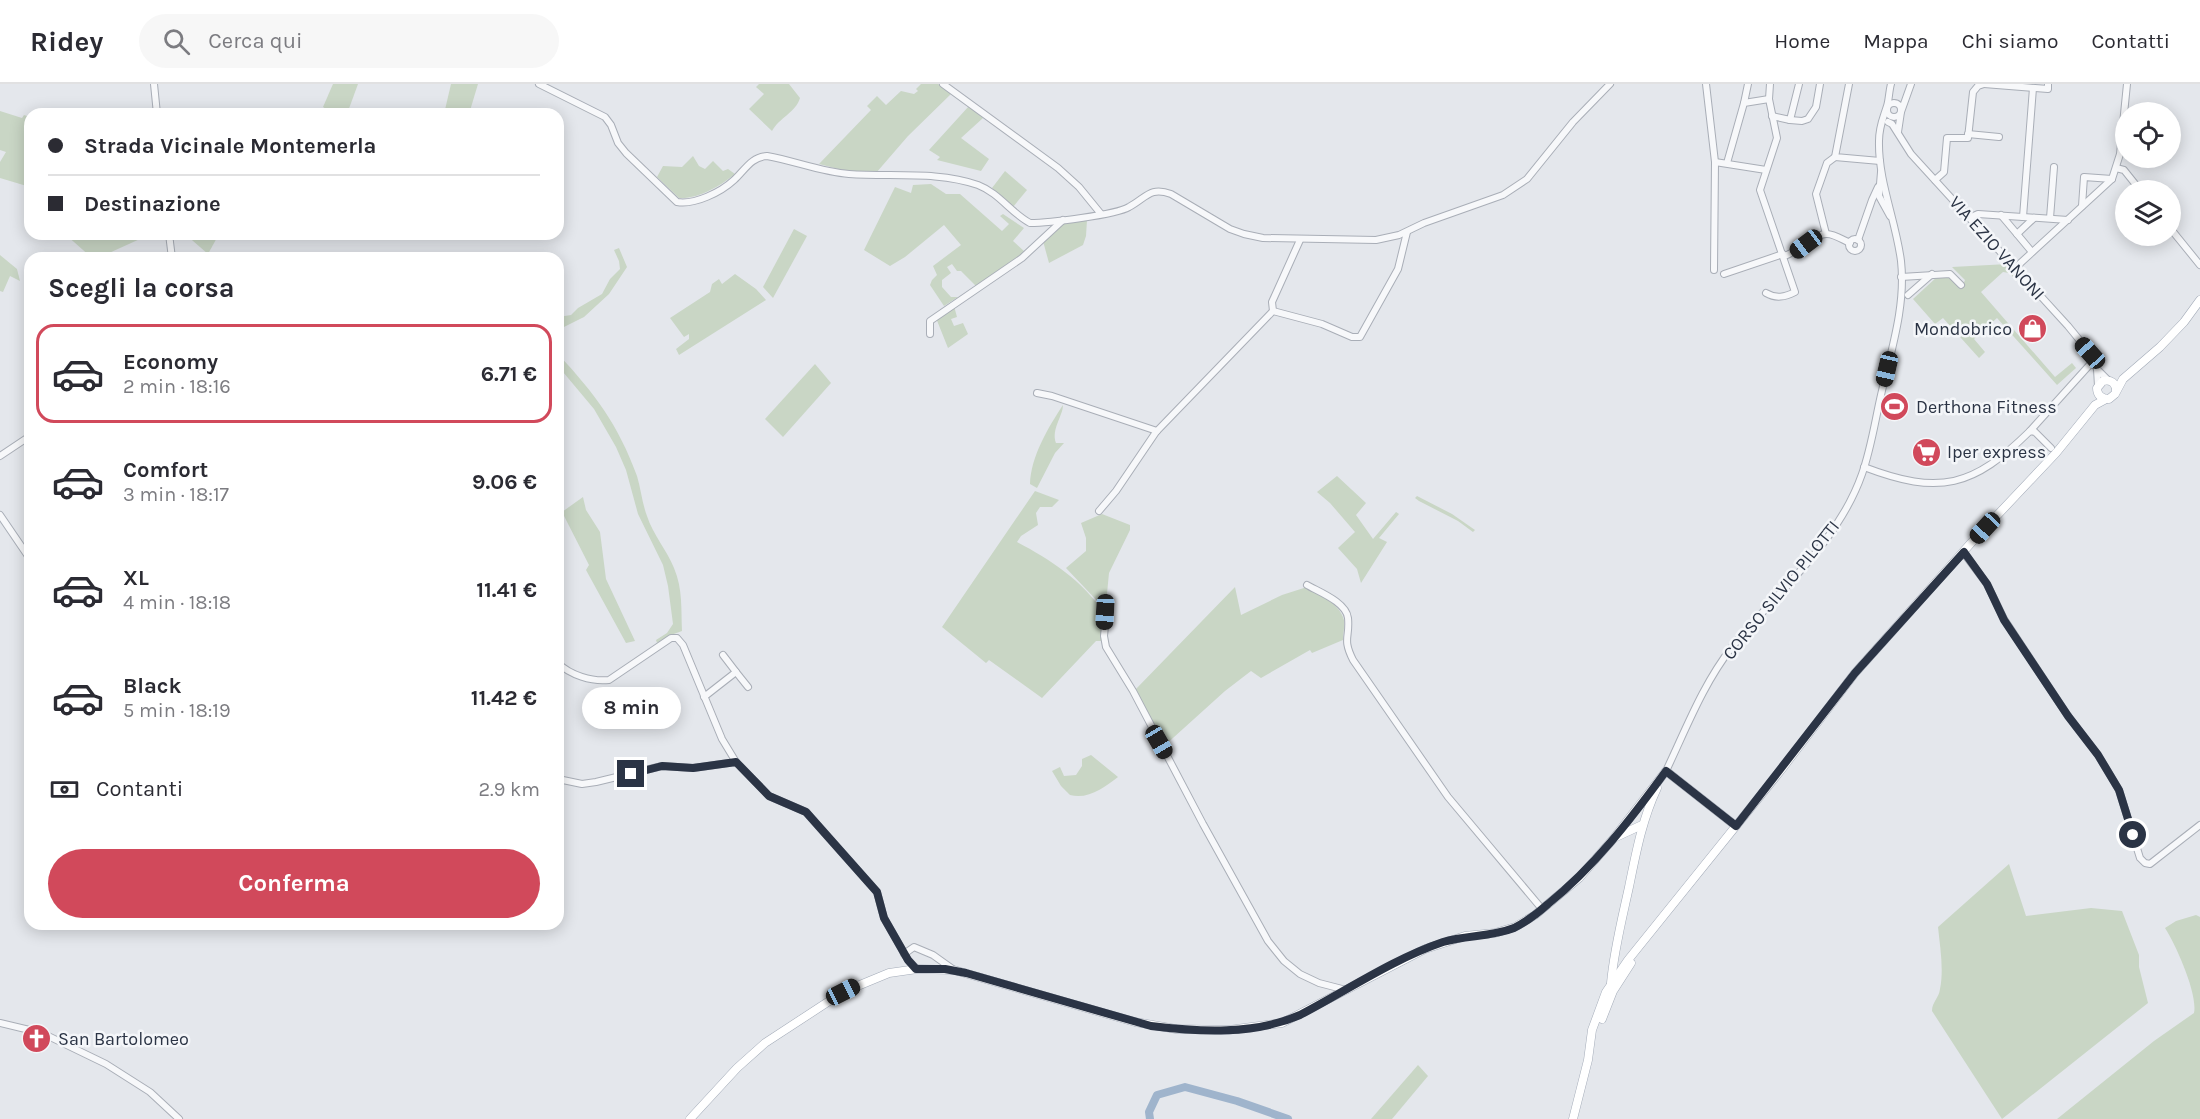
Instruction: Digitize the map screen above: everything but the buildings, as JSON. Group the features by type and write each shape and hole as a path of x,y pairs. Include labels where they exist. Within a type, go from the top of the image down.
{"main road":[{"path":"1619,971 1855,673 2056,453 2095,405 2113,397 2128,374 2160,347 2184,322 2200,300"},
{"path":"2087,415 2097,389 2103,381 2128,374"},
{"path":"2109,381 2115,385 2116,391"},
{"path":"2097,389 2099,396 2106,399"},
{"path":"690,1119 737,1068 765,1043 859,984 890,973 916,969 954,970 1135,1022 1176,1029 1229,1030 1282,1023 1425,949 1465,936 1495,933 1515,927 1542,909 1579,878 1614,838 1666,771 1736,826"},
{"name":"CORSO SILVIO PILOTTI","path":"1612,987 1617,946 1637,846 1643,823 1666,771"},
{"path":"1614,838 1643,823 1636,816 1628,819"},
{"path":"1614,838 1627,837 1637,846"},
{"path":"1573,1119 1588,1060 1612,987 1659,922"},
{"path":"1617,946 1622,955 1631,956"},
{"name":"CORSO SILVIO PILOTTI","path":"1612,987 1619,971 1617,946"}],"street":[{"path":"154,84 156,108"},
{"path":"539,84 605,117 626,153 678,202 691,202 721,189 733,181 755,159 768,156 846,173 941,177 964,181 990,190 1021,218 1030,223 1127,209 1148,194 1162,190 1230,229 1243,234 1263,238 1300,240 1376,240 1407,232 1424,223 1503,195 1521,184 1573,122 1610,84"},
{"path":"943,84 1058,168 1079,187 1101,214"},
{"path":"1706,84 1715,162 1714,270"},
{"path":"1727,164 1748,84"},
{"path":"1766,293 1773,297 1787,296 1795,292 1760,190 1777,138 1769,99 1770,84"},
{"path":"1790,120 1799,84"},
{"path":"1772,116 1802,121 1812,114 1820,84"},
{"path":"1835,157 1849,84"},
{"name":"CORSO SILVIO PILOTTI","path":"1666,771 1702,694 1717,669 1732,648 1821,546 1851,500 1864,467 1897,324 1902,289 1901,261 1894,225 1885,196 1880,161 1881,118 1887,107 1891,84"},
{"path":"1879,135 1888,122 1898,114 1911,84"},
{"path":"1935,180 1944,172 1947,138 1966,139 1973,92 1978,86 1984,84 2048,89 2048,84"},
{"path":"2125,102 2127,84"},
{"path":"2023,217 2033,88"},
{"path":"1744,104 1769,99"},
{"path":"1898,114 1888,113 1887,107 1896,103 1900,107 1898,135"},
{"name":"VIA EZIO VANONI","path":"1888,122 1892,123 1911,154 2068,326 2094,360 2097,369"},
{"path":"1968,134 1999,137"},
{"path":"1826,234 1816,194 1827,163 1835,157 1880,161"},
{"path":"1715,162 1766,170"},
{"path":"2050,219 2054,167"},
{"path":"2015,268 2112,178 2116,168 2124,170 2132,180"},
{"name":"CORSO SILVIO PILOTTI","path":"1879,189 1881,170"},
{"path":"2082,207 2084,177 2112,178"},
{"path":"1858,240 1870,204 1879,189 1883,190 1885,196 1870,204"},
{"path":"1969,218 1978,214 2068,220"},
{"path":"2001,216 2032,252"},
{"path":"2017,234 2034,218"},
{"path":"930,334 930,321 1022,258 1063,220"},
{"path":"1273,311 1322,324 1352,337 1360,337 1398,269 1407,232"},
{"path":"1724,274 1793,253 1818,236 1826,234 1850,243"},
{"path":"1850,243 1854,239 1858,240"},
{"path":"1273,311 1272,302 1300,240"},
{"path":"1850,243 1851,250 1857,251 1862,245 1858,240"},
{"path":"2181,242 2200,265"},
{"path":"1908,295 1933,274"},
{"path":"1902,277 1950,274 1960,285"},
{"path":"1099,510 1157,431 1273,311"},
{"path":"1864,467 1908,482 1941,484 1974,474 1990,466 2030,430 2094,360"},
{"path":"2097,369 2109,381"},
{"path":"2097,369 2097,389"},
{"path":"1037,393 1157,431"},
{"path":"2030,430 2051,448"},
{"path":"0,456 24,440"},
{"path":"0,515 24,550"},
{"path":"1964,552 1987,584 2004,620 2068,716 2098,755 2119,790 2140,858 2150,864 2200,825"},
{"path":"1307,585 1344,609 1347,618 1346,643 1353,660 1448,796 1542,909"},
{"path":"1107,606 1104,636 1106,647 1133,691 1268,941 1300,974 1346,990"},
{"path":"564,668 598,681 609,680 671,638 678,638 722,739 736,762 769,796 806,812 877,892 884,918 904,954 916,969"},
{"path":"723,655 748,687"},
{"path":"704,697 736,672"},
{"path":"564,780 582,784 662,766 693,768 736,762"},
{"path":"904,954 914,947 954,970"},
{"path":"0,1023 42,1033 99,1060 150,1092 179,1119"}],"green space":[{"path":"333,84 358,84 349,108 323,107"},
{"path":"451,84 478,84 471,108 445,108"},
{"path":"759,84 789,84 800,98 795,107 772,131 749,109 764,94 756,87"},
{"path":"921,84 938,84 952,93 908,136 876,173 846,171 819,164 871,110 867,106 877,96 886,105 901,91 914,94"},
{"path":"969,106 983,118 961,138 989,159 981,171 937,160 940,157 929,150"},
{"path":"0,111 22,118 24,115 24,185 0,178 0,162 6,152 0,150"},
{"path":"693,156 699,166 705,169 713,161 723,171 728,169 735,174 709,191 687,198 679,198 657,177 663,166 682,167"},
{"path":"1005,171 1027,190 1013,207 992,188"},
{"path":"931,184 946,194 960,194 1002,231 1009,224 1000,216 1003,214 1024,228 1013,241 1025,252 976,286 952,264 947,267 951,273 942,280 942,287 951,297 958,297 944,306 930,285 937,275 933,266 961,245 944,225 905,257 890,266 864,250 895,187 911,193 913,185"},
{"path":"1087,220 1083,245 1049,263 1043,241 1064,223"},
{"path":"794,229 807,236 773,298 763,287"},
{"path":"72,240 138,240 111,252 85,252"},
{"path":"192,240 216,240 209,252 206,252"},
{"path":"619,248 627,267 609,294 584,317 564,327 564,316 571,315 578,308 602,294 610,279 620,269 614,250"},
{"path":"0,255 17,269 20,281 10,276 3,292 0,291"},
{"path":"2008,264 2020,278 2017,281 2009,273 2003,272 1981,292 2055,377 2072,363 2076,368 2057,385 1997,318 1974,339 1985,352 1979,358 1943,318 1935,324 1913,299 1938,276 1948,276 1961,289 1965,280 1952,267"},
{"path":"735,274 756,289 766,300 679,355 676,349 689,339 689,334 684,337 670,318 710,292 712,284 719,279 722,284"},
{"path":"954,306 957,317 951,319 954,326 963,323 968,334 948,348 936,318"},
{"path":"564,361 594,396 622,441 637,476 650,523 677,576 681,600 682,631 657,643 656,640 667,633 673,624 663,565 638,514 626,470 616,447 594,409 564,373"},
{"path":"815,364 831,383 783,437 765,419"},
{"path":"1063,405 1055,438 1056,443 1064,443 1055,453 1037,488 1030,484 1033,463 1046,433"},
{"path":"1337,476 1366,503 1356,515 1373,539 1396,512 1399,514 1379,538 1387,542 1361,583 1357,569 1338,548 1355,532 1330,503 1317,492"},
{"path":"1035,491 1059,500 1052,507 1040,507 1036,513 1038,525 1021,536 1017,542 1065,572 1086,591 1104,613 1103,641 1096,641 1042,698 989,660 986,663 942,627"},
{"path":"1417,496 1452,514 1475,530 1473,532 1458,521 1419,501 1415,498"},
{"path":"583,497 586,510 600,532 606,579 635,641 626,643 586,570 589,565 564,516 564,511"},
{"path":"1102,514 1130,525 1130,530 1109,573 1106,604 1103,607 1066,568 1086,551 1086,538 1081,523"},
{"path":"1235,587 1241,615 1282,595 1307,587 1328,600 1342,614 1343,640 1312,653 1310,650 1261,678 1251,671 1225,691 1163,747 1161,744 1165,739 1159,735 1135,690"},
{"path":"1091,755 1118,777 1090,794 1070,795 1052,771 1060,767 1064,776 1076,775 1082,766 1082,759"},
{"path":"2009,864 2026,916 2091,908 2122,911 2139,955 2139,967 2148,1003 2002,1119 1932,1011 1939,992 1942,974 1938,927"},
{"path":"2196,915 2200,917 2200,1119 2057,1119 2154,1041 2194,1013 2193,994 2189,982 2180,957 2165,928 2176,921"},
{"path":"1418,1065 1428,1076 1392,1119 1371,1119"}],"waterway":[{"path":"1150,1119 1149,1112 1157,1095 1185,1087 1237,1101 1288,1119"}],"place":[{"name":"Mondobrico","path":"2033,329"},
{"name":"Derthona Fitness","path":"1895,407"},
{"name":"Iper express","path":"1926,452"},
{"name":"San Bartolomeo","path":"37,1039"}],"route":[{"path":"631,774 662,766 693,768 736,762 769,796 806,812 877,892 884,918 908,960 916,969 945,969 966,973 1151,1026 1229,1030 1262,1027 1282,1023 1300,1015 1425,949 1465,936 1495,933 1515,927 1535,915 1579,878 1614,838 1666,771 1736,826 1855,673 1964,552 1987,584 2004,620 2068,716 2098,755 2119,790 2133,835"}]}
